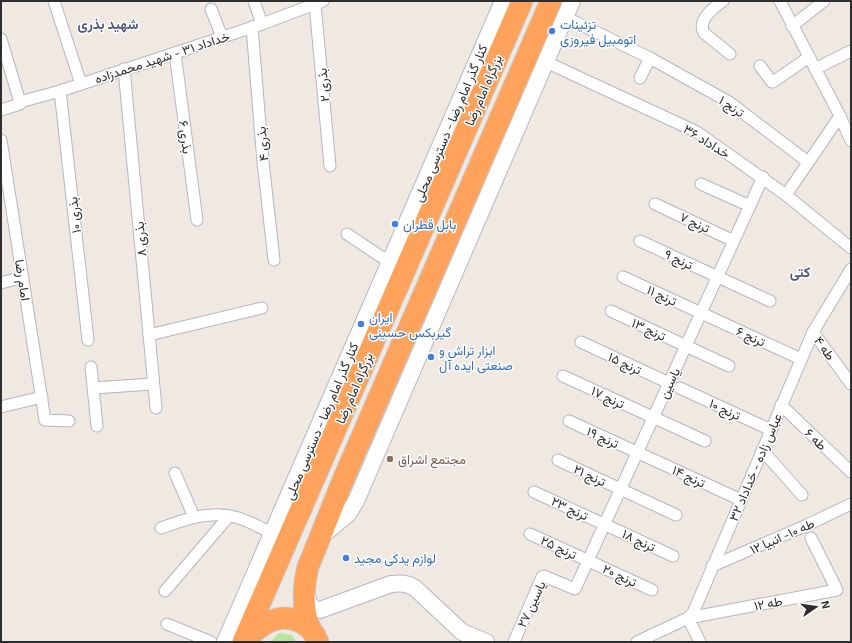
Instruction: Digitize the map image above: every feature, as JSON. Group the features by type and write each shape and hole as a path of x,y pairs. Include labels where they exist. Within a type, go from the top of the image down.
{"highway":[{"name":"بزرگراه امام رضا","path":"244,642 522,1"},
{"name":"بزرگراه امام رضا","path":"316,636 306,617 305,588 308,567 343,480 551,1"},
{"path":"268,584 268,593 273,602 280,606 290,604 296,598 308,567"},
{"path":"244,642 260,626 274,619 291,618 299,621 316,636"}],"main road":[{"name":"کنار گذر امام رضا - دسترسی محلی","path":"225,642 503,1"},
{"path":"320,536 348,514 352,508 572,1"},
{"path":"424,182 459,146"},
{"path":"425,341 433,274"},
{"path":"341,373 341,417"},
{"path":"305,588 308,601 311,606 317,610 391,584 408,584 415,588 461,637 486,642"}],"street":[{"path":"54,1 81,84"},
{"name":"بذری ۴","path":"254,1 257,25 263,162 274,260"},
{"path":"723,1 715,7 702,22 701,28 704,33 730,54"},
{"path":"780,1 850,134"},
{"path":"792,26 824,1"},
{"name":"خداداد ۳۱ - شهید محمدزاده","path":"1,110 20,104 20,102 60,91 124,70 319,3"},
{"name":"بذری ۲","path":"319,3 330,166"},
{"path":"211,9 222,37"},
{"name":"ترنج ۱","path":"566,16 650,58 729,102 808,162"},
{"path":"1,39 20,102"},
{"path":"815,69 851,51"},
{"name":"بذری ۶","path":"175,53 197,220"},
{"path":"760,66 773,82 809,57"},
{"path":"640,78 650,58"},
{"name":"خداداد ۳۶","path":"546,62 697,132 763,177 851,248"},
{"name":"بذری ۸","path":"124,70 156,408"},
{"name":"بذری ۱۰","path":"60,91 88,340"},
{"path":"786,195 840,116"},
{"name":"امام رضا","path":"1,140 5,190 23,277 45,420 69,421"},
{"name":"یاسین","path":"575,589 763,177"},
{"path":"701,184 750,206"},
{"name":"ترنج ۷","path":"655,204 734,240"},
{"path":"347,234 389,262"},
{"name":"ترنج ۹","path":"640,241 770,301"},
{"name":"عباس زاده - خداداد ۳۲","path":"688,618 693,613 813,332 850,275"},
{"path":"1,282 23,277"},
{"name":"ترنج ۱۱","path":"623,277 701,313"},
{"path":"149,335 262,308"},
{"name":"ترنج ۱۳","path":"611,311 729,366"},
{"name":"ترنج ۶","path":"701,313 801,359"},
{"name":"طه ۴","path":"813,332 851,384"},
{"name":"ترنج ۱۵","path":"581,342 670,383"},
{"path":"91,367 98,426"},
{"name":"ترنج ۱۷","path":"563,376 705,441"},
{"path":"93,388 153,384"},
{"name":"ترنج ۱۰","path":"680,388 771,430"},
{"path":"1,407 42,397"},
{"name":"طه ۶","path":"781,405 851,472"},
{"name":"ترنج ۱۹","path":"569,421 638,453"},
{"path":"762,450 802,495"},
{"name":"ترنج ۱۴","path":"638,453 741,500"},
{"name":"ترنج ۲۱","path":"558,460 676,515"},
{"path":"175,473 194,517"},
{"name":"ترنج ۲۳","path":"534,492 605,525"},
{"name":"طه ۱۰- انبیا ۱۲","path":"712,566 805,526 851,504"},
{"path":"160,528 194,517 221,515 236,517 272,533"},
{"path":"164,591 229,516"},
{"name":"ترنج ۱۸","path":"605,525 673,556"},
{"name":"ترنج ۲۵","path":"530,534 588,560"},
{"name":"طه ۱۲","path":"688,618 837,590 811,538"},
{"name":"ترنج ۲۰","path":"588,560 652,590"},
{"name":"یاسین ۲۷","path":"514,642 542,577 544,576 575,589"},
{"path":"638,642 658,638 688,618 700,642"},
{"path":"167,624 211,642"}],"green space":[{"path":"279,633 292,635 296,642 270,642"}],"place":[{"name":"تزئینات اتومبیل فیروزی","path":"552,31"},
{"name":"بابل قطران","path":"395,224"},
{"name":"ایران گیربکس حسینی","path":"361,324"},
{"name":"ابزار تراش و صنعتی ایده آل","path":"431,357"},
{"name":"مجتمع اشراق","path":"390,459"},
{"name":"لوازم یدکی مجید","path":"346,558"}],"district":[{"name":"شهید بذری","path":"108,23"},
{"name":"کتی","path":"800,271"}]}
